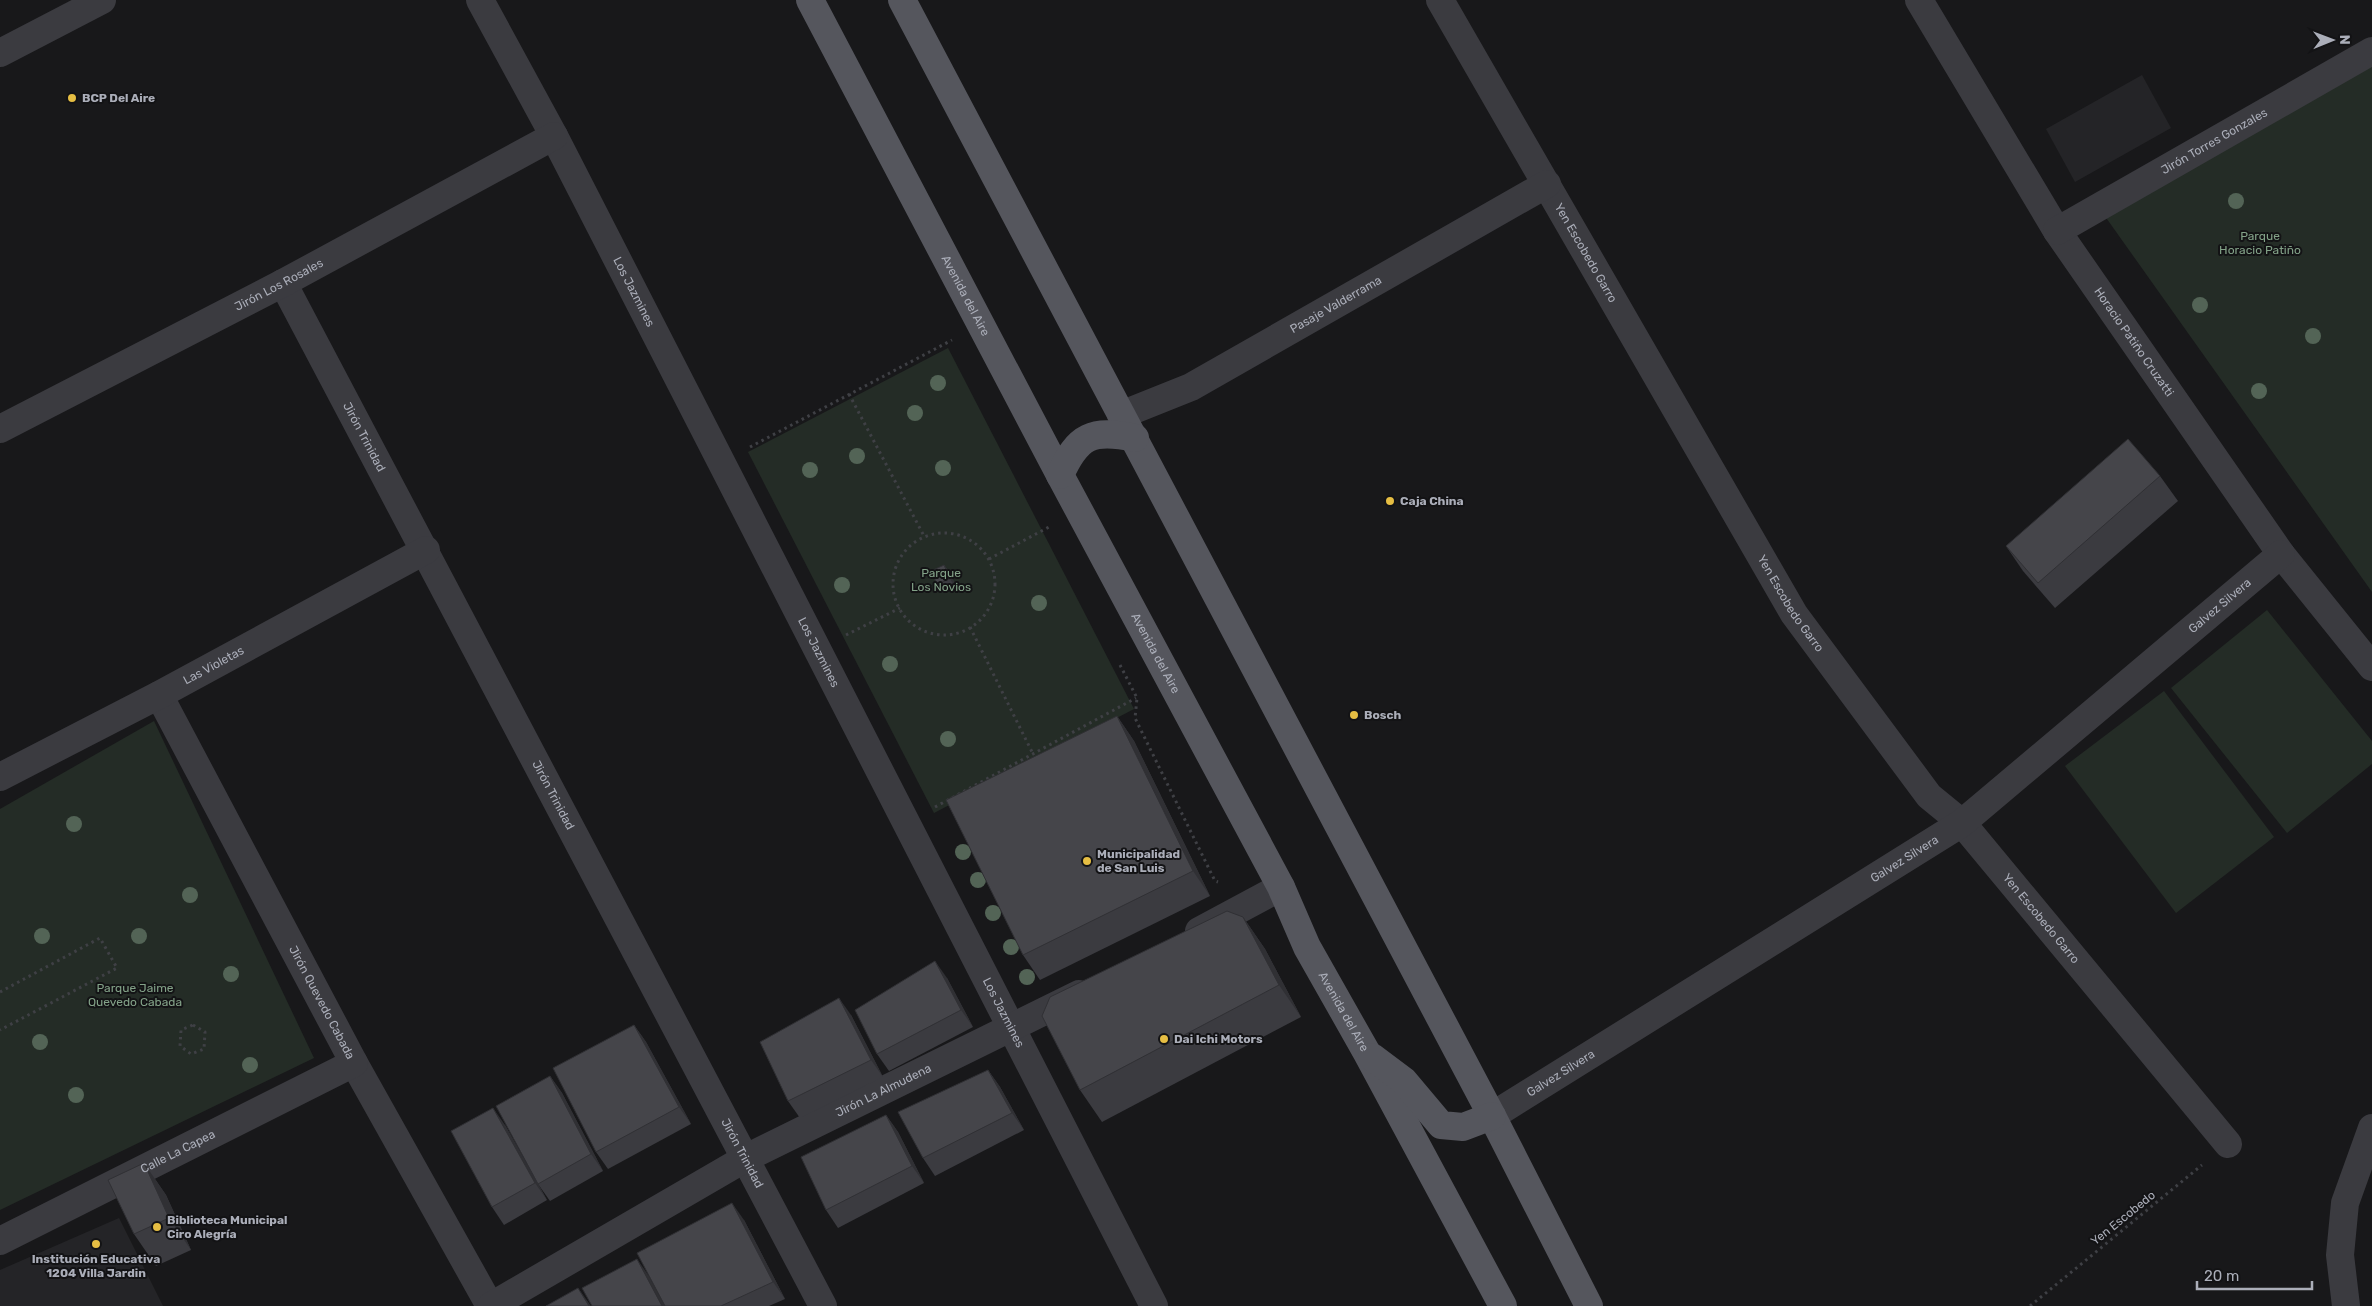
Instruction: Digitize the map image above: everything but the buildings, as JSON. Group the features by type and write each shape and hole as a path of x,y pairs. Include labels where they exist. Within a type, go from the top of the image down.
{"main road":[{"name":"Avenida del Aire","path":"810,0 1060,475 1281,887 1307,947 1367,1053 1503,1306"},
{"path":"902,0 1492,1116 1589,1306"},
{"path":"1060,475 1072,452 1084,439 1103,433 1135,438"},
{"path":"1367,1053 1404,1081 1442,1125 1462,1128 1492,1116"}],"street":[{"path":"0,53 102,0"},
{"name":"Los Jazmines","path":"480,0 554,136 1154,1306"},
{"name":"Yen Escobedo Garro","path":"1440,0 1794,614 1929,796 1962,823 2228,1144"},
{"name":"Horacio Patiño Cruzatti","path":"1919,0 2057,231 2281,554 2372,667"},
{"name":"Jirón Torres Gonzales","path":"2057,231 2372,50"},
{"name":"Jirón Los Rosales","path":"0,429 283,283 554,136"},
{"name":"Pasaje Valderrama","path":"1121,415 1191,387 1547,184"},
{"name":"Jirón Trinidad","path":"283,283 426,550 823,1306"},
{"name":"Las Violetas","path":"0,777 159,695 426,550"},
{"name":"Galvez Silvera","path":"1492,1116 1962,823 2281,554"},
{"name":"Jirón Quevedo Cabada","path":"159,695 354,1063 491,1306"},
{"path":"1178,943 1281,887"},
{"name":"Jirón La Almudena","path":"491,1306 746,1158 1102,983"},
{"name":"Calle La Capea","path":"0,1241 354,1063"},
{"path":"2346,1306 2340,1255 2345,1202 2372,1128"}],"path":[{"path":"722,463 981,324"},
{"path":"952,340 956,349"},
{"path":"849,394 924,536"},
{"path":"1044,518 1053,535"},
{"path":"989,559 1049,527"},
{"path":"952,533 967,538 980,547 989,559 994,588 991,603 983,616 970,627 959,632 932,634 908,620 894,596 893,582 896,568 910,545 924,536 952,533"},
{"path":"840,638 900,608"},
{"path":"970,627 1034,754"},
{"path":"1120,664 1137,698 1135,718 1215,881 1233,884 1243,907"},
{"path":"928,810 1137,698"},
{"path":"0,992 100,938 117,968 0,1030"},
{"path":"193,1025 206,1032 204,1049 191,1054 180,1046 181,1030 193,1025"},
{"name":"Yen Escobedo","path":"2030,1306 2228,1144"}],"shaded area":[{"path":"2142,75 2171,128 2075,182 2046,129"},
{"name":"Institución Educativa 1204 Villa Jardin","path":"119,1218 163,1306 0,1306 0,1270"}],"green space":[{"name":"Parque Horacio Patiño","path":"2372,59 2372,592 2097,205"},
{"name":"Parque Los Novios","path":"948,348 1134,709 934,813 748,452"},
{"path":"2267,610 2372,741 2372,764 2287,833 2171,688"},
{"path":"2164,691 2274,837 2176,913 2065,766"},
{"name":"Parque Jaime Quevedo Cabada","path":"154,721 314,1058 0,1210 0,809"}],"place":[{"name":"BCP Del Aire","path":"72,98"},
{"name":"Caja China","path":"1390,501"},
{"name":"Bosch","path":"1354,715"},
{"name":"Municipalidad de San Luis","path":"1087,861"},
{"name":"Dai Ichi Motors","path":"1164,1039"},
{"name":"Biblioteca Municipal Ciro Alegría","path":"157,1227"},
{"name":"Institución Educativa 1204 Villa Jardin","path":"96,1244"}]}
